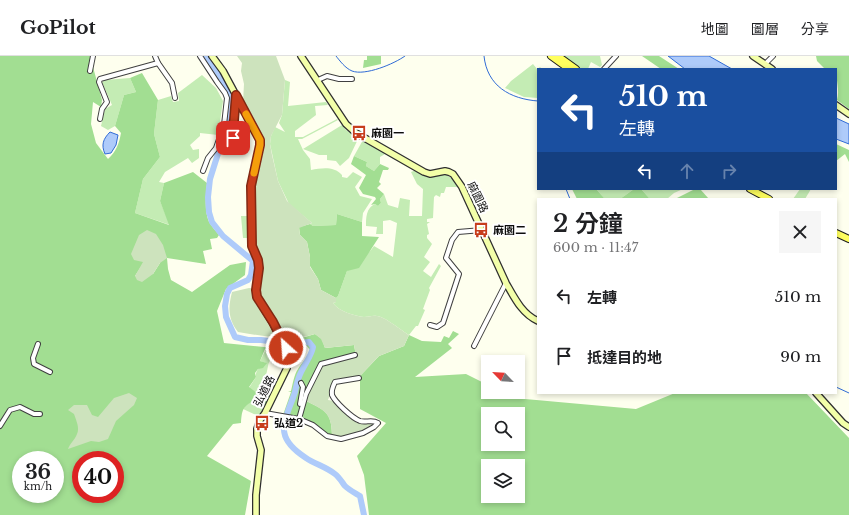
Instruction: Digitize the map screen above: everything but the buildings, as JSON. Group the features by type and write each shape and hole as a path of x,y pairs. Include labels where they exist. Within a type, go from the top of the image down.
{"main road":[{"path":"551,56 568,68"},
{"path":"558,56 575,68"},
{"path":"752,190 766,198"},
{"path":"760,190 774,198"},
{"path":"837,229 849,235"},
{"path":"837,233 849,239"}],"street":[{"path":"90,71 93,56"},
{"path":"155,56 172,83 175,98"},
{"path":"200,56 227,98 224,126 216,148 208,158 203,171"},
{"path":"212,56 223,71 236,95 234,120 230,135 233,138"},
{"name":"麻園路","path":"301,56 346,124 356,133 378,144 424,172 430,174 445,171 453,174 462,187 506,283 522,308 533,319 537,321"},
{"path":"605,68 616,56"},
{"path":"753,56 771,68"},
{"path":"765,64 773,56"},
{"path":"100,120 102,109 107,102 99,82 100,79 158,63"},
{"path":"318,80 328,76 339,80 352,79"},
{"name":"弘道路","path":"236,95 260,140 251,186 252,246 258,260 259,268 256,286 257,297 281,336 288,357 287,368 265,413 260,420 257,429 257,436 261,450 256,495 256,515"},
{"path":"837,106 849,114"},
{"path":"430,325 437,327 443,323 459,274 446,258 452,240 458,232 482,230"},
{"path":"474,346 506,283"},
{"path":"38,344 33,358 34,364 50,372"},
{"path":"300,411 306,394 321,364 355,355"},
{"path":"265,413 299,419 313,425 327,436 336,438 344,438 363,433 378,423 374,421 360,421 354,418 332,396 334,382 359,378"},
{"path":"299,419 303,387 301,383"},
{"path":"817,394 842,423 849,427"},
{"path":"0,426 10,410 20,407 34,414 40,414"}],"green space":[{"path":"0,56 90,56 102,100 101,107 93,102 91,124 96,143 108,159 115,151 121,133 115,126 124,95 136,92 130,78 142,73 158,100 154,134 160,157 143,179 135,213 169,225 160,201 164,183 193,172 207,183 206,213 210,224 219,235 217,238 210,239 212,249 203,251 206,264 167,258 168,269 171,280 192,292 230,265 246,262 245,275 226,289 217,311 224,343 274,348 265,349 260,361 267,363 263,368 258,369 255,373 256,377 249,387 257,393 262,386 272,392 267,404 256,399 248,404 244,408 241,423 233,424 207,456 251,481 245,515 0,515","holes":["144,262 160,263 153,274 135,276"]},
{"path":"237,56 276,56 285,80 282,115 271,136 270,144 278,181 287,201 312,223 299,228 300,235 307,242 310,267 318,279 321,290 336,298 336,302 333,303 343,311 364,317 380,317 409,335 404,346 379,356 360,376 335,381 328,400 334,401 357,423 370,422 373,425 354,434 332,436 332,428 326,413 317,406 304,400 319,370 324,364 356,356 354,345 325,348 321,339 315,334 296,338 267,336 238,332 232,323 230,303 232,292 249,288 258,289 261,266 254,232 253,181 263,141 243,102 244,84 241,71 242,63"},
{"path":"367,56 381,56 381,64 363,68 364,60 367,60"},
{"path":"563,56 600,56 602,65 600,67 591,62 588,68 579,68"},
{"path":"642,56 659,56 677,68 660,68"},
{"path":"816,56 849,56 849,109 837,100 837,68 824,68 817,61"},
{"path":"533,64 537,69 537,98 524,97 505,88 511,81"},
{"path":"202,75 216,88 223,101 218,135 200,133 200,136 190,145 193,150 199,149 199,158 192,163 188,158 165,172 159,182 164,183 160,201 170,225 135,213 143,179 160,157 154,134 158,100 171,96 173,102 179,101 178,93"},
{"path":"130,78 136,92 124,95 115,126 108,130 101,126 105,109 112,105 102,82 105,80"},
{"path":"285,80 290,82 288,106 326,102 328,105 315,106 316,115 295,131 295,137 303,137 337,119 338,120 302,139 298,139 303,150 310,159 311,170 328,168 339,172 342,177 347,178 353,172 362,177 355,187 360,196 372,199 363,213 362,222 337,214 336,225 313,226 310,224 312,223 289,204 278,181 270,144 271,136 275,127 285,132 279,123 282,115"},
{"path":"342,125 346,130 359,137 349,158 340,166 336,161 327,160 327,155 319,155 303,149"},
{"path":"363,140 396,158 395,160 385,154 380,157 380,164 374,171 366,166 367,162 354,156"},
{"path":"837,144 849,150 849,162 845,154 837,160"},
{"path":"354,156 367,162 366,166 374,171 380,164 389,168 388,170 383,170 379,182 381,184 377,188 384,194 380,199 381,203 378,206 375,204 371,205 376,199 375,197 363,194 359,188 366,175 351,164"},
{"path":"416,170 430,177 445,174 456,181 458,187 446,187 444,193 441,193 440,197 436,195 434,197 433,218 427,219 427,222 430,222 427,224 429,234 427,235 427,238 432,244 424,257 430,262 423,271 431,277 439,264 441,266 429,288 430,290 423,309 425,310 418,326 416,326 409,335 380,317 364,317 352,314 343,311 333,303 336,302 336,298 347,271 374,246 393,257 397,223 390,220 383,221 383,234 376,234 377,227 366,226 368,211 375,204 378,206 381,203 380,199 384,194 388,205 398,208 400,198 410,200 409,216 422,216 423,189 417,184 411,172"},
{"path":"572,190 597,190 604,198 576,198"},
{"path":"597,190 633,190 621,198 604,198"},
{"path":"633,190 642,190 649,198 621,198"},
{"path":"642,190 681,190 668,198 649,198"},
{"path":"693,190 701,190 708,198 677,198"},
{"path":"799,190 810,190 806,198 794,198"},
{"path":"337,214 362,222 362,236 379,237 359,268 347,271 336,298 321,290 318,279 310,266 307,242 300,235 299,227 310,224 313,226 336,225"},
{"path":"241,216 248,216 249,238 243,238"},
{"path":"147,230 156,234 163,245 167,258 160,263 153,274 142,282 137,280 135,276 143,262 134,260 131,254 139,235"},
{"path":"453,331 459,334 448,344 452,348 415,377 466,374 481,382 481,399 525,399 636,409 673,394 807,394 849,438 849,515 369,515 364,475 357,456 386,423 360,409 360,376 379,356 404,346 409,335 422,341 441,342 444,336 449,338"},
{"path":"315,334 322,339 325,348 354,345 356,356 304,400 317,406 326,413 331,422 332,436 314,424 283,415 291,392 288,391 291,391 297,371 310,350 306,345 288,349 286,337 297,338"},
{"path":"274,348 264,380 257,393 249,388 256,377 257,371 266,363 260,361 266,349"},
{"path":"129,393 137,398 134,405 116,421 108,439 99,442 91,441 68,449 78,432 78,429 74,414 68,410 74,405 87,405 92,415 98,417 114,398"},
{"path":"256,399 267,404 260,417 243,409 247,404"}],"water":[{"path":"668,56 709,56 730,68 684,68"},
{"path":"837,118 849,124 849,144 837,139"},
{"path":"110,132 118,135 116,145 111,153 105,154 103,142"}],"waterway":[{"path":"206,56 231,94 232,109 210,179 208,197 209,212 212,222 223,236 253,261 251,275 248,280 230,288 227,294 225,306 226,317 235,337 248,340 261,340 291,344 309,342 313,347 311,354 300,373 285,420 285,435 295,450 309,460 328,469 335,474 345,486 360,496 364,515"},
{"path":"336,56 347,68 358,72 372,71 405,56"},
{"path":"484,56 490,75 495,83 502,89 509,94 528,100 537,101"},
{"path":"566,190 570,198"},
{"path":"837,387 849,393"}],"slow traffic":[{"path":"246,114 260,140 254,173"}],"place":[{"name":"麻園一","path":"359,133"},
{"name":"麻園二","path":"481,230"},
{"name":"弘道2","path":"262,423"}],"route":[{"path":"233,138 230,135 234,120 236,95 260,140 251,186 252,246 258,260 259,268 256,286 257,297 281,336 286,348"}]}
